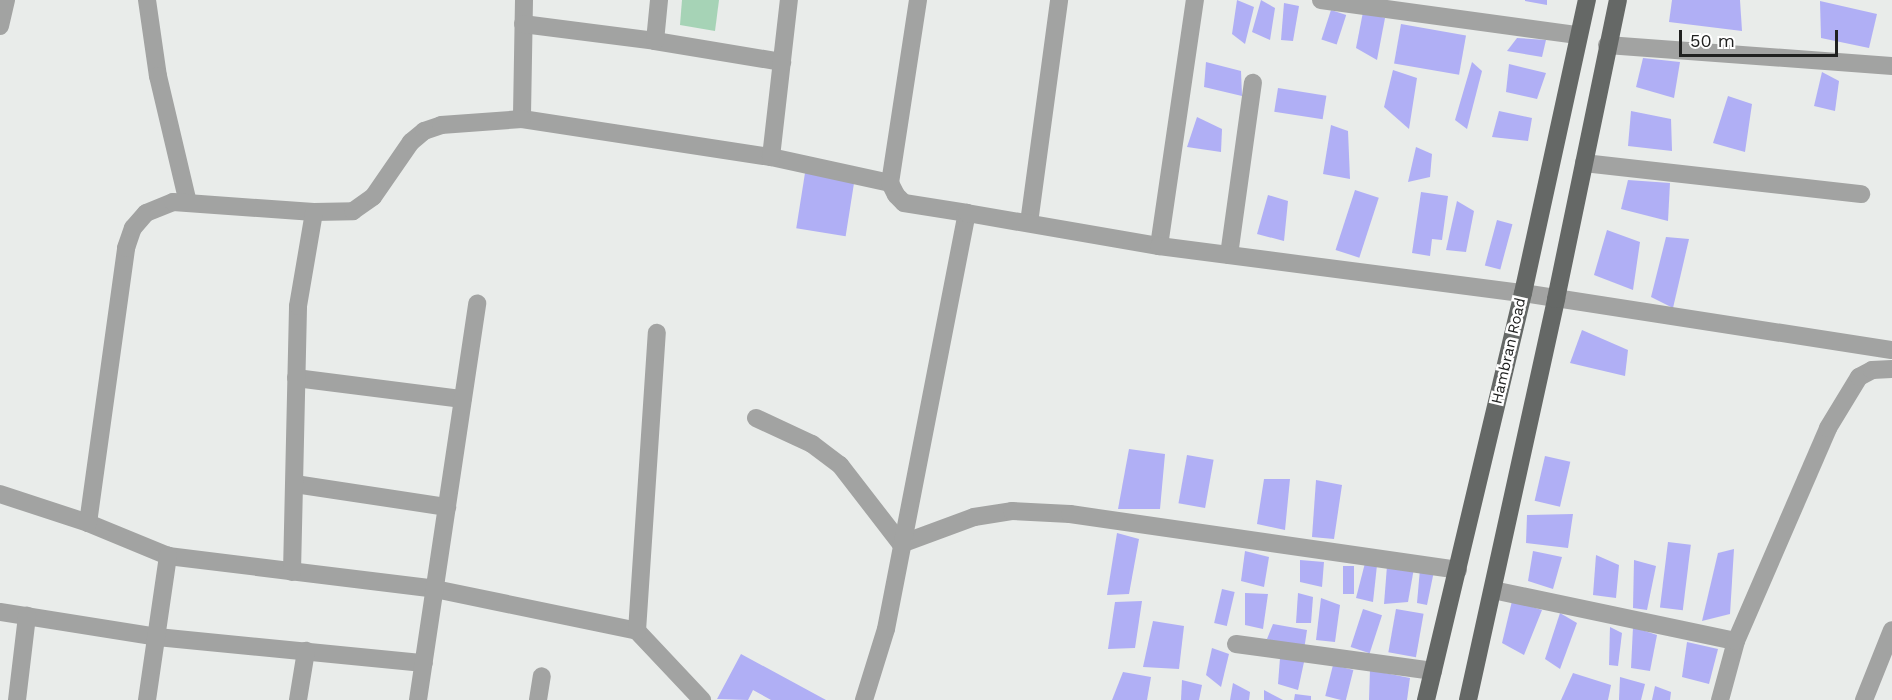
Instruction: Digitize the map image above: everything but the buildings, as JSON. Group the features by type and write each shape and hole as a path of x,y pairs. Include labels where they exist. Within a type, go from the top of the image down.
{"main road":[{"name":"Hambran Road","path":"1426,700 1523,293 1587,0"},
{"path":"1468,700 1556,298 1618,0"}],"street":[{"path":"0,26 6,0"},
{"path":"147,0 158,76 188,203"},
{"path":"522,118 524,0"},
{"path":"655,41 659,0"},
{"path":"771,158 789,0"},
{"path":"918,0 890,183 896,195 904,203 1159,246 1523,293 1892,350"},
{"path":"1029,224 1059,0"},
{"path":"1159,246 1195,0"},
{"path":"1321,0 1578,35"},
{"path":"523,24 655,41 782,62"},
{"path":"1607,45 1892,66"},
{"path":"1229,255 1253,83"},
{"path":"88,523 126,248 133,228 146,213 173,202 314,212 353,211 373,197 411,142 424,132 441,124 522,118 771,158 890,183"},
{"path":"1584,163 1861,194"},
{"path":"292,572 298,306 314,212"},
{"path":"864,700 885,629 968,213"},
{"path":"418,700 477,303"},
{"path":"637,631 657,333"},
{"path":"1719,700 1736,641 1828,428 1846,394 1859,377 1872,370 1890,369"},
{"path":"296,378 463,399"},
{"path":"756,418 812,444 840,465 901,544"},
{"path":"295,484 447,507"},
{"path":"0,494 88,523 168,556 435,589 637,631 702,700"},
{"path":"901,544 974,517 1024,512 1070,514 1458,570"},
{"path":"147,700 168,556"},
{"path":"1493,590 1736,641"},
{"path":"0,612 157,637 424,663"},
{"path":"17,700 27,616"},
{"path":"1868,699 1892,630"},
{"path":"1236,645 1433,671"},
{"path":"298,700 306,651"},
{"path":"538,700 542,676"}],"green space":[{"path":"682,0 719,0 715,31 680,25"}]}
